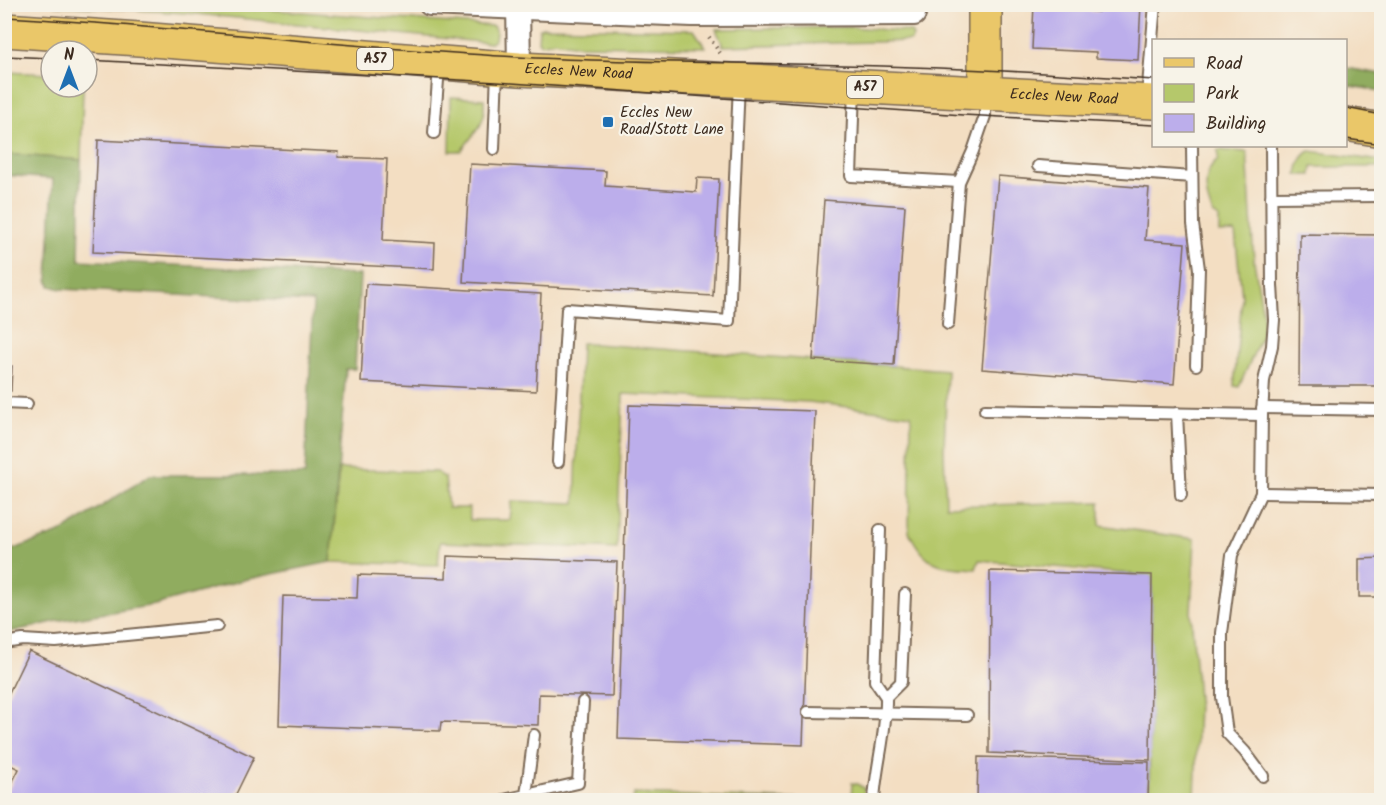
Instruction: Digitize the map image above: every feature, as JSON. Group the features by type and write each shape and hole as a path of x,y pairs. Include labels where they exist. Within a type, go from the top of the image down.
{"main road":[{"path":"985,4 985,93"},
{"name":"Eccles New Road","path":"4,30 508,68 1150,102"},
{"path":"1347,124 1382,130"}],"street":[{"path":"430,4 692,15 914,14"},
{"path":"508,68 518,6"}],"lane":[{"path":"1153,39 1155,4"},
{"path":"434,134 439,63"},
{"path":"1150,102 1152,63"},
{"path":"494,149 508,68"},
{"path":"558,462 567,309 729,321 742,80"},
{"path":"854,86 851,176 959,182"},
{"path":"948,324 959,182 974,151 986,116 985,93"},
{"path":"1192,147 1194,224 1199,268 1196,365"},
{"path":"1263,776 1227,733 1222,697 1222,633 1233,555 1261,493 1264,381 1272,346 1274,320 1271,147"},
{"path":"1038,166 1192,177"},
{"path":"1271,196 1380,196"},
{"path":"4,403 27,404"},
{"path":"985,410 1382,411"},
{"path":"1177,412 1182,495"},
{"path":"1261,493 1382,495"},
{"path":"874,801 875,779 886,714 886,697 875,681 880,530"},
{"path":"886,697 901,681 905,594"},
{"path":"4,643 23,640 56,642 217,626"},
{"path":"504,801 578,783 583,702"},
{"path":"808,712 967,715"},
{"path":"526,795 534,735"}],"path":[{"path":"692,15 742,80"}],"green space":[{"path":"54,5 205,5 493,26 496,32 495,40 490,43 186,13"},
{"path":"542,27 694,30 705,47 579,45 554,41 541,44 538,41 539,29"},
{"path":"853,27 911,32 913,36 911,41 723,46 716,29"},
{"path":"1347,68 1381,74 1381,91 1347,85"},
{"path":"5,72 39,73 39,99 83,99 81,160 5,154"},
{"path":"451,97 484,99 484,115 480,126 461,151 450,151"},
{"path":"1218,150 1247,152 1254,261 1264,321 1261,337 1239,387 1234,386 1242,297 1235,232 1219,233 1219,218 1213,214 1206,186 1209,171 1218,160"},
{"path":"1310,151 1381,161 1381,167 1312,167 1311,175 1297,175 1300,162"},
{"path":"5,154 81,160 79,260 360,275 355,369 346,369 331,562 243,580 155,605 62,620 5,633 5,552 60,533 150,475 305,475 313,302 61,289 50,286 48,279 53,179 5,175"},
{"path":"581,343 947,370 944,450 946,506 1100,502 1100,525 1195,539 1191,612 1198,699 1195,800 1149,800 1152,576 979,560 976,569 944,566 928,559 915,544 909,532 911,415 809,402 623,394 617,549 440,542 438,565 331,562 339,469 437,472 445,478 448,508 469,508 470,520 510,520 512,501 575,503"},
{"path":"852,783 864,788 864,800 851,800"},
{"path":"634,794 814,800 633,800"}],"building":[{"path":"1034,4 1075,4 1074,10 1098,12 1099,4 1141,4 1138,60 1096,58 1096,52 1032,49"},
{"path":"98,140 339,152 338,157 387,159 383,240 435,243 434,269 93,252"},
{"path":"470,164 606,171 605,186 696,192 697,178 719,179 713,296 463,282"},
{"path":"998,176 1149,188 1145,240 1185,243 1174,384 982,369"},
{"path":"824,200 905,206 894,365 813,360"},
{"path":"1300,234 1382,235 1382,386 1299,386"},
{"path":"366,284 541,294 536,391 361,382"},
{"path":"4,366 12,366 11,391 4,391"},
{"path":"629,405 815,411 803,745 618,739"},
{"path":"447,556 617,562 612,696 539,694 538,725 441,722 440,731 279,725 283,596 357,598 358,575 446,578"},
{"path":"1382,558 1382,597 1359,597 1359,559"},
{"path":"990,571 1152,575 1150,760 989,753"},
{"path":"29,651 254,757 233,800 17,800 6,795 19,769 4,762 4,703"},
{"path":"978,757 1149,762 1148,800 977,800"}],"tram line":[{"path":"4,17 518,57 920,67 1152,80"},
{"path":"4,56 39,57"},
{"path":"99,61 497,82 963,115 1152,125"},
{"path":"1347,108 1382,115"},
{"path":"1347,139 1382,144"}],"place":[{"name":"Eccles New Road/Stott Lane","path":"608,122"}]}
